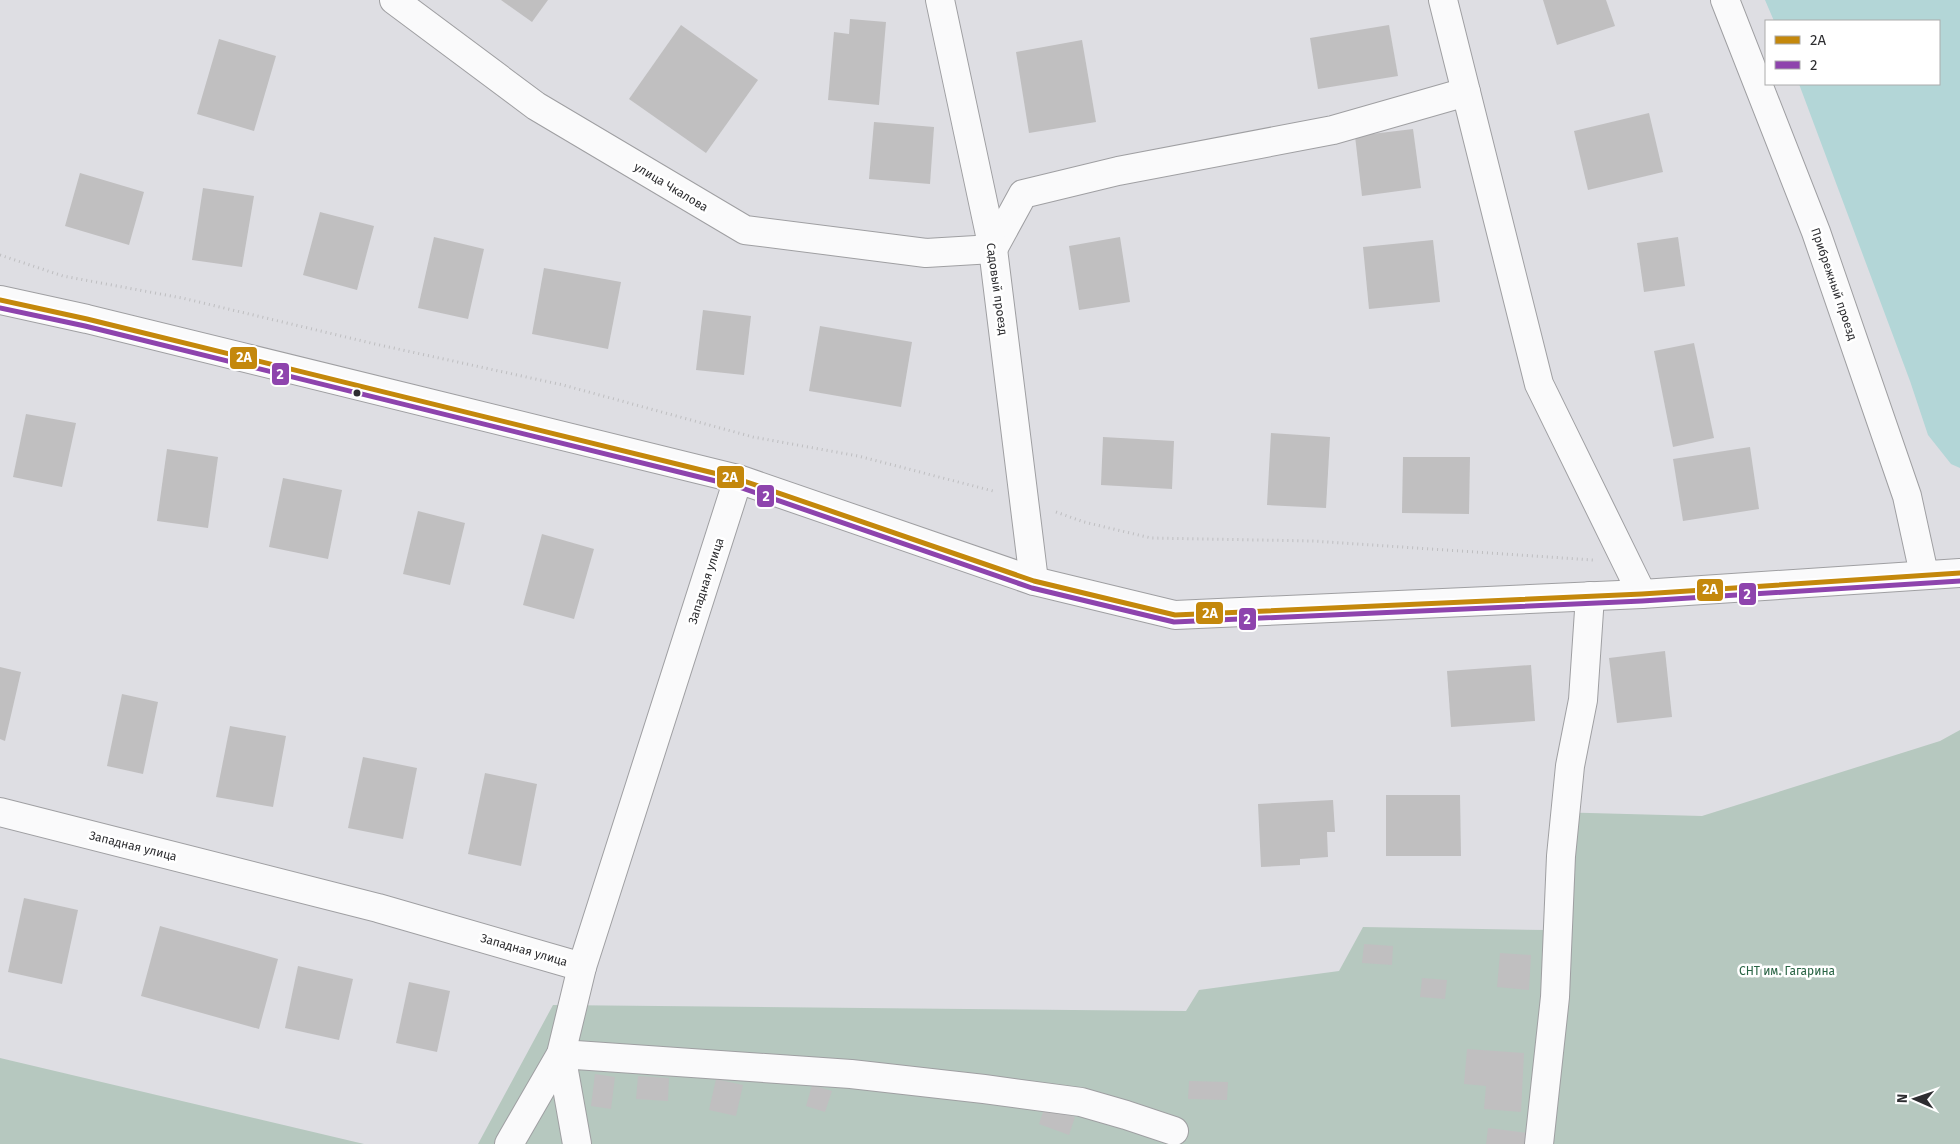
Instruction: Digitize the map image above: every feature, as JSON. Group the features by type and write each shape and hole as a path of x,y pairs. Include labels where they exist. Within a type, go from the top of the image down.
{"street":[{"name":"улица Чкалова","path":"394,0 536,106 745,230 926,253 993,249"},
{"name":"Садовый проезд","path":"940,0 993,249 1034,581"},
{"path":"1443,0 1539,384 1642,594"},
{"name":"Прибрежный проезд","path":"1725,0 1819,241 1907,496 1924,574"},
{"path":"993,249 1023,194 1118,171 1333,130 1466,92"},
{"path":"0,300 87,319 738,479 1034,581 1175,615 1642,594 1960,573"},
{"name":"Западная улица","path":"0,812 378,908 582,967 738,479"},
{"path":"1539,1144 1555,997 1560,856 1570,766 1583,700 1590,596"},
{"path":"509,1144 561,1054 582,967"},
{"path":"561,1054 851,1074 984,1089 1081,1102 1174,1131"},
{"path":"561,1054 577,1144"}],"path":[{"path":"0,255 63,276 182,298 375,344 563,385 753,437 858,456 1024,499 1084,522 1151,538 1313,541 1627,563"}],"green space":[{"name":"СНТ им. Гагарина","path":"1960,730 1960,1144 478,1144 553,1005 1186,1011 1199,990 1339,971 1363,927 1546,930 1552,812 1702,816 1940,741"},
{"path":"0,1058 364,1144 0,1144"}],"water":[{"path":"1765,0 1960,0 1960,468 1951,464 1928,435 1910,381 1799,85 1940,85 1940,20 1774,20"}],"building":[{"path":"501,0 548,0 532,22"},
{"path":"1543,0 1606,0 1615,26 1557,45"},
{"path":"850,19 886,22 879,105 828,100 834,32 849,34"},
{"path":"681,25 758,80 706,153 629,99"},
{"path":"1389,25 1398,76 1318,89 1310,38"},
{"path":"219,39 276,56 254,131 197,114"},
{"path":"1082,40 1096,122 1029,133 1016,52"},
{"path":"1649,113 1663,172 1588,190 1574,131"},
{"path":"874,122 934,127 930,184 869,179"},
{"path":"1413,129 1421,188 1362,196 1355,136"},
{"path":"80,173 144,192 129,245 65,226"},
{"path":"203,188 254,196 242,267 192,260"},
{"path":"320,212 374,226 357,290 303,275"},
{"path":"434,237 484,249 468,319 418,308"},
{"path":"1120,237 1130,302 1079,310 1069,246"},
{"path":"1678,237 1685,286 1644,292 1637,243"},
{"path":"1433,240 1440,302 1369,309 1363,247"},
{"path":"544,268 621,282 608,349 532,334"},
{"path":"703,310 751,316 744,375 696,370"},
{"path":"820,326 912,342 901,407 809,391"},
{"path":"1694,343 1714,438 1673,447 1654,351"},
{"path":"26,414 76,423 62,487 13,477"},
{"path":"1271,433 1330,437 1326,508 1267,505"},
{"path":"1103,437 1174,441 1172,489 1101,485"},
{"path":"1750,447 1759,509 1683,521 1673,459"},
{"path":"167,449 218,457 208,528 157,521"},
{"path":"1403,457 1470,457 1469,514 1402,513"},
{"path":"283,478 342,490 328,559 269,547"},
{"path":"418,511 465,523 450,585 403,574"},
{"path":"542,534 594,549 574,619 523,605"},
{"path":"1665,651 1672,717 1617,723 1609,658"},
{"path":"1531,665 1535,721 1451,727 1447,671"},
{"path":"0,667 21,672 5,741 0,739"},
{"path":"122,694 158,702 143,774 107,766"},
{"path":"230,726 286,736 273,807 216,797"},
{"path":"363,757 417,768 403,839 348,828"},
{"path":"485,773 537,784 521,866 468,854"},
{"path":"1386,795 1460,795 1461,856 1386,856"},
{"path":"1333,800 1335,832 1327,832 1328,857 1300,859 1300,865 1261,867 1258,804"},
{"path":"24,898 78,910 62,984 8,972"},
{"path":"160,926 278,959 259,1029 141,996"},
{"path":"1364,944 1393,946 1392,965 1362,963"},
{"path":"1500,953 1531,955 1529,990 1497,987"},
{"path":"298,966 353,979 339,1040 285,1028"},
{"path":"1422,978 1447,980 1445,999 1420,997"},
{"path":"409,982 450,991 437,1052 396,1043"},
{"path":"1467,1049 1524,1053 1521,1112 1484,1109 1486,1086 1464,1084"},
{"path":"595,1074 615,1077 611,1109 591,1106"},
{"path":"638,1076 669,1078 668,1101 636,1099"},
{"path":"716,1079 743,1085 736,1116 709,1110"},
{"path":"1189,1081 1228,1082 1227,1100 1188,1099"},
{"path":"812,1085 832,1091 825,1112 806,1106"},
{"path":"1045,1106 1075,1117 1069,1135 1039,1124"},
{"path":"1488,1128 1527,1133 1525,1144 1486,1144"}],"transit line":[{"name":"2А","path":"0,300 87,319 738,479 1034,581 1175,615 1642,594 1960,573"},
{"name":"2","path":"0,308 85,326 736,486 1032,588 1174,622 1642,601 1960,581"}]}
